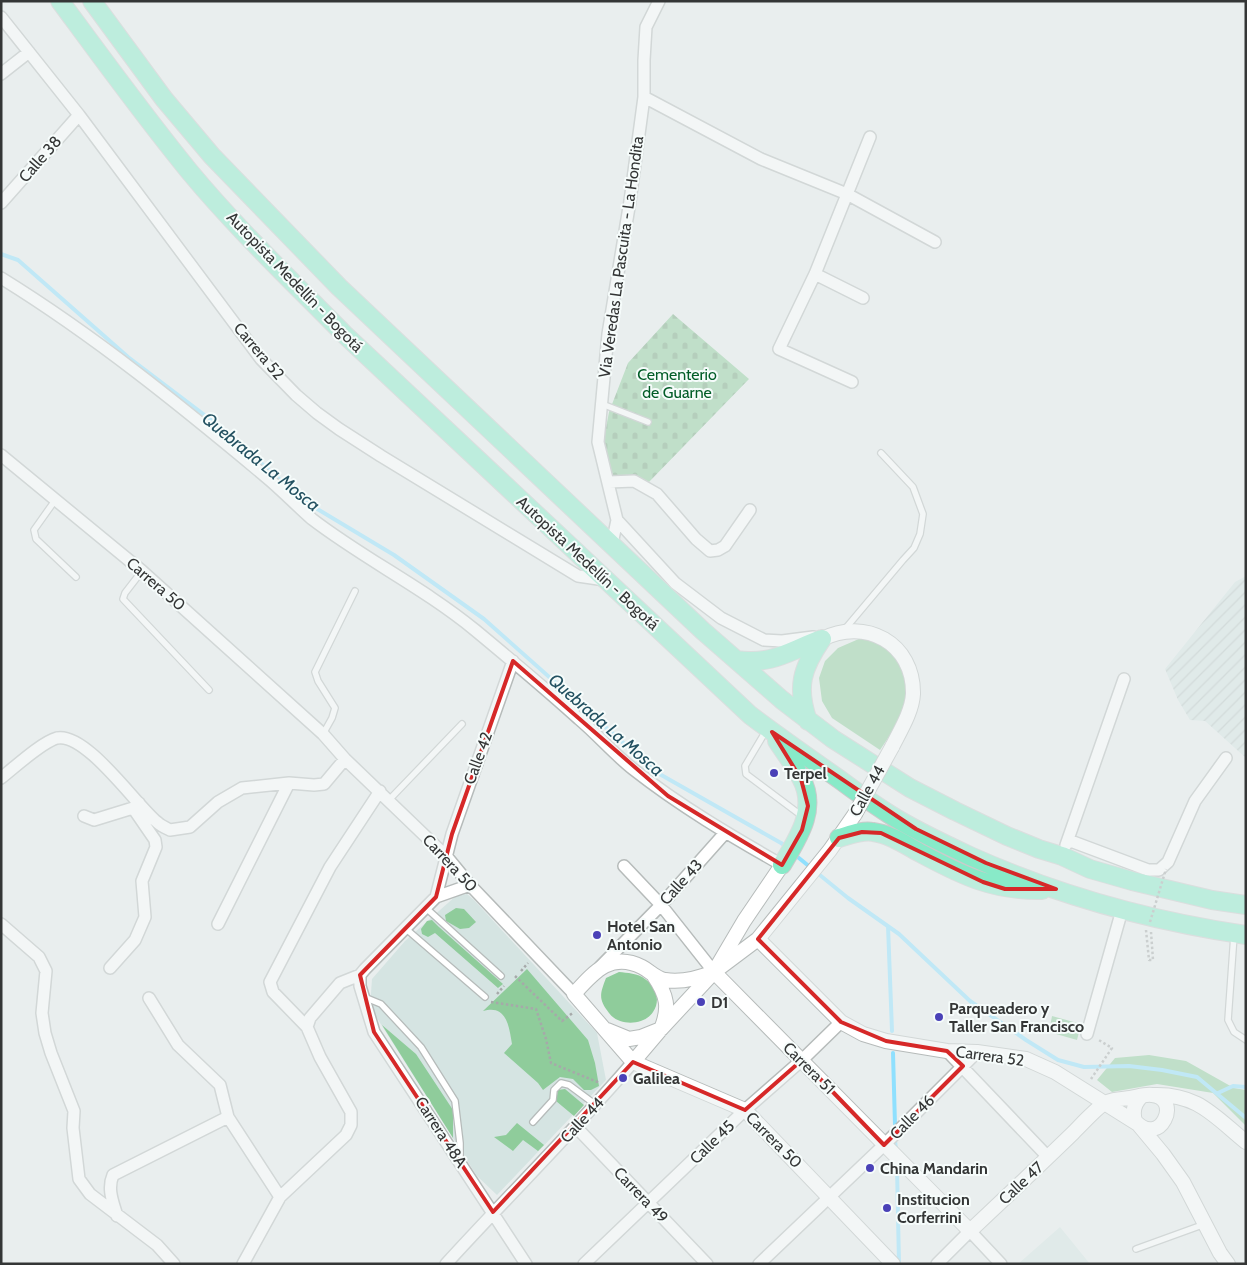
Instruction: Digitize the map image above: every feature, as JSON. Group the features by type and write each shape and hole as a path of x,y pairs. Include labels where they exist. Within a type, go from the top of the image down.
{"highway":[{"name":"Autopista Medellín - Bogotá","path":"60,1 191,173 246,234 344,334 721,689 770,730 889,815 986,863 1056,890 1122,910 1240,935"},
{"name":"Autopista Medellín - Bogotá","path":"92,1 164,99 212,156 339,287 703,631 808,721 856,755 925,796 1015,839 1039,849 1065,848 1090,869 1212,900 1246,905"},
{"path":"736,660 749,662 767,660 832,635"},
{"path":"808,721 801,698 801,686 804,675 813,653 832,635"},
{"path":"770,730 801,779 806,792 808,806 804,824 784,862"},
{"path":"834,844 862,832 881,833 956,872 983,882 1005,889 1056,890"}],"street":[{"name":"Via Veredas La Pascuita - La Hondita","path":"612,544 617,520 598,442 608,334 630,201 644,97 646,27 659,1"},
{"name":"Carrera 52","path":"1,17 79,115 261,359 296,395 317,413 381,456 578,576 607,580"},
{"path":"1,74 29,52"},
{"path":"644,97 761,159 847,194 935,242"},
{"name":"Calle 38","path":"1,204 79,115"},
{"path":"852,382 779,348 815,274 870,137"},
{"path":"815,274 863,298"},
{"path":"1,278 32,297 143,377 335,536 421,590 472,627 580,719 631,767 668,796 725,833 784,862"},
{"name":"Carrera 50","path":"1,455 56,498 142,571 323,734 345,759 446,857 578,999 633,1062 745,1110 830,1196 892,1263"},
{"path":"609,482 634,480 657,494 696,540 710,550 718,550 725,546 750,510"},
{"path":"617,520 675,583 721,618 764,640 782,641 832,635"},
{"name":"Calle 44","path":"446,1264 493,1212 576,1127 661,1029 714,972 758,939 834,844 855,814 910,710 913,695 912,682 907,665 893,644 883,638 863,631 832,635"},
{"name":"Calle 42","path":"436,897 455,825 513,661"},
{"path":"1124,680 1065,848 1148,870 1159,870 1168,862 1195,801 1226,758"},
{"path":"1,778 48,742 58,738 69,738 90,752 136,806 157,823 170,830 190,827 218,802 242,788 289,784 324,784 345,759"},
{"path":"218,924 289,784"},
{"path":"243,1264 280,1197 346,1135 351,1125 351,1112 320,1057 307,1027 273,992 270,982 330,867 380,792"},
{"path":"84,816 94,820 136,806"},
{"path":"110,968 135,940 145,917 142,881 156,847 155,840 136,806"},
{"name":"Calle 43","path":"578,999 596,970 660,905 725,833"},
{"name":"Calle 44","path":"714,972 744,921 784,862"},
{"name":"Carrera 51","path":"624,866 660,905 714,972 1001,1264"},
{"path":"307,1027 310,1018 340,983 360,975 436,897 470,885"},
{"path":"1086,1034 1122,910"},
{"path":"1,924 39,957 46,971 42,1013 45,1032 51,1053 74,1111 73,1128 79,1179 90,1194 157,1245 174,1264"},
{"name":"Carrera 52","path":"758,939 841,1022 862,1034 947,1051 977,1052 1026,1059 1055,1072 1138,1124 1183,1182 1220,1253 1228,1264"},
{"path":"654,976 662,988 666,1002 666,1016 661,1029 630,1039 602,1026 590,1007 589,991 596,970 614,961 629,962 665,980 679,981 700,978 714,972"},
{"name":"Carrera 48A","path":"360,975 360,986 374,1032 526,1264"},
{"path":"149,998 178,1045 220,1086 228,1117 280,1197"},
{"name":"Calle 45","path":"584,1264 745,1110 802,1060 841,1022"},
{"path":"947,1051 1048,1157"},
{"name":"Calle 46","path":"759,1264 977,1052"},
{"path":"1105,1102 1168,1094 1184,1097 1200,1103 1246,1142"},
{"path":"1166,1118 1167,1107 1161,1098 1147,1096 1136,1103 1134,1107 1134,1116 1138,1124 1143,1127 1154,1128 1160,1126 1176,1109 1187,1104 1200,1103"},
{"name":"Calle 47","path":"937,1264 1105,1102"},
{"path":"117,1216 110,1191 110,1182 113,1175 228,1117"},
{"name":"Carrera 49","path":"576,1127 707,1264"}],"lane":[{"path":"602,404 648,422"},
{"path":"832,635 904,560 914,548 920,534 923,514 913,487 882,453"},
{"path":"56,498 34,530 36,539 76,577"},
{"path":"142,571 125,593 123,599 208,690"},
{"path":"323,734 335,708 318,681 315,672 354,591"},
{"path":"389,800 462,724"},
{"path":"770,730 745,766 746,774 804,824"},
{"path":"426,908 501,976"},
{"path":"405,928 487,1000"},
{"path":"1240,935 1228,1020 1234,1032 1246,1040"},
{"path":"364,997 381,1004 421,1047 455,1101 460,1143 460,1162"},
{"path":"533,1122 553,1100 554,1090 561,1083 569,1084 596,1104"},
{"path":"1136,1249 1205,1224"}],"path":[{"path":"1150,922 1166,869"},
{"path":"1145,918 1148,960 1153,960 1151,931"},
{"path":"521,971 528,963"},
{"path":"515,976 562,1021 578,999"},
{"path":"497,994 504,986"},
{"path":"487,1000 536,1009 546,1039 551,1063 594,1080 610,1089"},
{"path":"1086,1034 1112,1048 1090,1079"}],"highlighted area":[{"path":"513,661 668,796 782,865 802,830 808,806 801,779 772,732 916,829 986,863 1056,889 1005,889 983,882 881,833 862,832 839,838 758,939 841,1022 886,1041 947,1051 963,1066 884,1145 802,1060 745,1110 633,1062 493,1212 374,1032 360,975 436,897 452,834"}],"shaded area":[{"path":"1246,576 1246,758 1205,721 1190,720 1178,700 1165,669 1235,582"},
{"path":"467,894 597,1033 606,1080 497,1195 477,1176 370,1007 372,979 405,941 457,895"},
{"path":"1060,1227 1090,1264 1018,1264"}],"green space":[{"name":"Cementerio de Guarne","path":"673,314 749,379 649,482 636,475 613,476 603,443 609,412 628,363"},
{"path":"861,638 890,648 904,667 909,688 904,714 880,750 832,718 822,701 819,678 825,661 838,648"},
{"path":"456,908 464,909 476,922 469,928 460,929 446,921 445,915"},
{"path":"432,920 503,984 498,988 435,933 428,937 422,934 421,929 427,921"},
{"path":"527,969 588,1040 599,1086 591,1090 584,1090 573,1079 560,1077 543,1090 538,1083 504,1053 512,1044 508,1024 502,1014 497,1011 483,1011"},
{"path":"619,972 642,977 652,986 656,994 657,1003 653,1012 644,1020 631,1023 618,1020 609,1013 603,1004 601,992 606,978"},
{"path":"1052,1016 1081,1024 1077,1040 1049,1032"},
{"path":"382,1025 416,1054 453,1110 453,1138"},
{"path":"1149,1055 1186,1061 1234,1088 1246,1090 1246,1126 1213,1093 1157,1084 1112,1092 1097,1080 1115,1058"},
{"path":"565,1089 584,1105 574,1116 556,1101 558,1090"},
{"path":"517,1123 544,1145 538,1151 523,1140 513,1151 494,1137 506,1135"}],"waterway":[{"name":"Quebrada La Mosca","path":"1,254 18,260 128,357 219,426 304,501 394,555 484,619 656,772 787,847"},
{"name":"Quebrada La Mosca","path":"794,854 848,898 899,934 970,1001 1058,1060 1084,1067 1129,1066 1197,1077 1246,1118"},
{"path":"888,926 892,1031"},
{"path":"893,1053 895,1125"},
{"path":"1218,1093 1233,1086 1246,1087"},
{"path":"895,1141 896,1149"},
{"path":"897,1167 899,1264"}],"place":[{"name":"Terpel","path":"774,773"},
{"name":"Hotel San Antonio","path":"597,935"},
{"name":"D1","path":"701,1002"},
{"name":"Parqueadero y Taller San Francisco","path":"939,1017"},
{"name":"Galilea","path":"623,1078"},
{"name":"China Mandarin","path":"870,1168"},
{"name":"Institucion Corferrini","path":"887,1208"}]}
